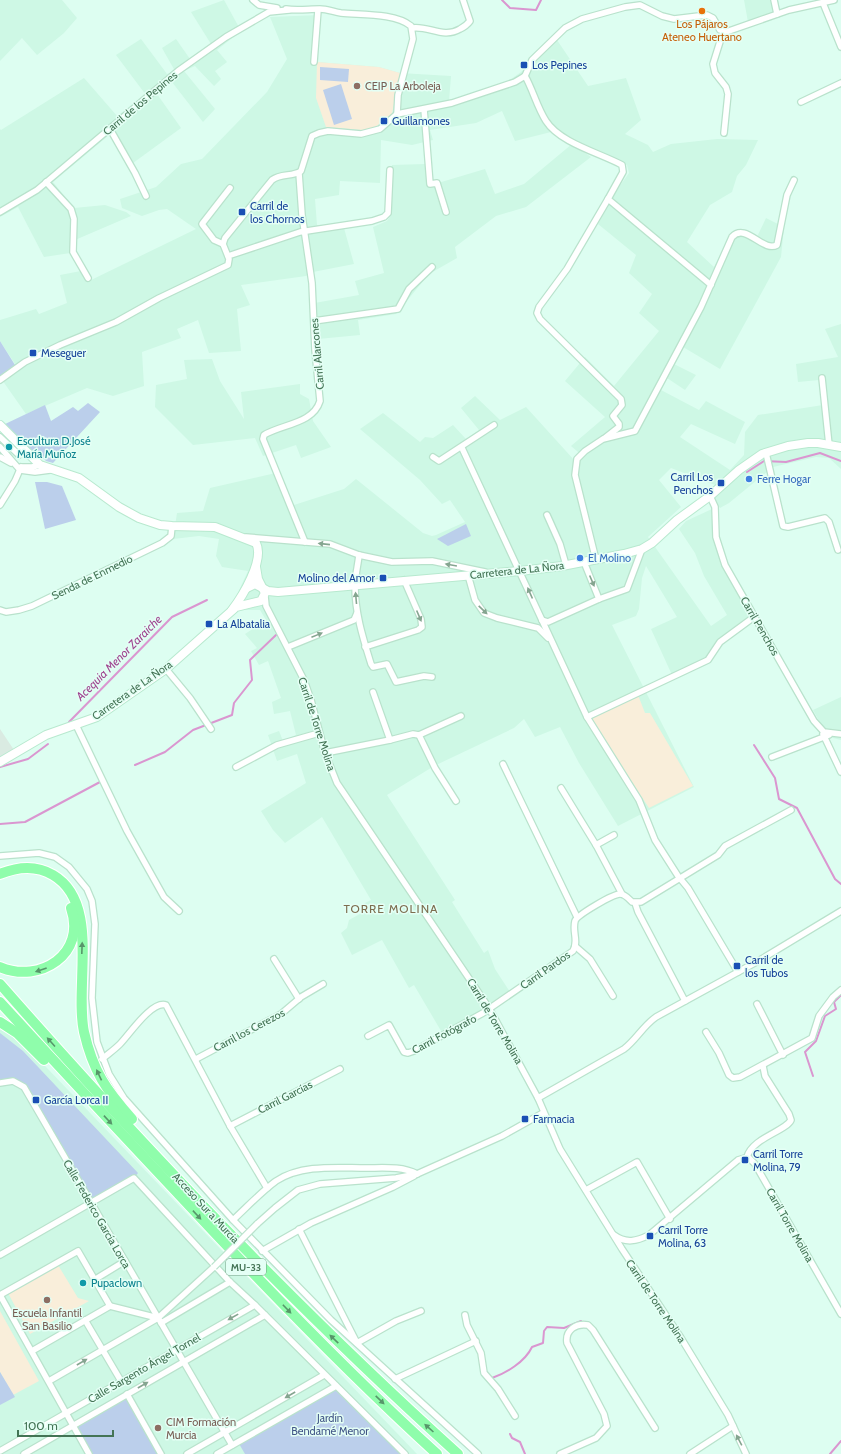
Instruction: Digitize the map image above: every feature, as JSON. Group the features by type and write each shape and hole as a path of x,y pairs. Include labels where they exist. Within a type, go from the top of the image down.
{"highway":[{"path":"0,874 21,868 40,869 55,876 70,891 77,904 81,921 82,1020 87,1045 96,1070 107,1090 202,1204"},
{"path":"0,882 7,878 24,874 46,878 59,888 68,900 73,913 74,926 72,940 64,954 48,968 40,971 22,973 0,967"},
{"name":"Acceso Sur a Murcia","path":"0,984 202,1204 299,1306 396,1398 458,1454"},
{"name":"Acceso Sur a Murcia","path":"0,1002 291,1313 349,1371 437,1454"},
{"path":"0,1022 17,1033 44,1061 63,1071"}],"main road":[{"path":"0,425 40,465 79,478 115,505 139,518 160,525 215,527 244,537 256,543 258,548 256,564 246,590 232,610"},
{"name":"Carretera de La Ñora","path":"264,592 520,571 596,560 642,549 652,543 677,520 710,496 752,460 767,458 808,444 841,447"},
{"path":"232,610 242,604 254,604 261,601 264,592 258,579 256,564"},
{"path":"246,590 255,584 264,592"},
{"path":"246,590 247,600 254,604"},
{"name":"Carretera de La Ñora","path":"0,762 46,735 97,716 166,669 232,610"}],"street":[{"path":"253,0 266,6 267,10 264,14"},
{"name":"Carril de los Pepines","path":"0,212 46,182 178,71 226,37 264,14 273,11 289,10 318,10 340,13 360,13 401,21 412,28 444,33 458,30 470,21 463,0"},
{"path":"774,0 777,14"},
{"path":"723,32 729,32 777,14 834,0"},
{"path":"223,244 229,233 272,180 279,176 299,173 306,157 312,136 319,132 328,131 361,134 380,129 397,114 424,110 459,101 514,82 525,76 532,60 564,28 582,19 634,2 667,18 680,19 707,15 713,18 723,32"},
{"path":"823,3 841,47"},
{"name":"Carril de los Pepines","path":"266,6 289,10"},
{"path":"314,62 318,10"},
{"path":"397,114 398,95 413,39 412,28"},
{"path":"723,32 713,64 715,73 726,87 728,94 724,133"},
{"path":"525,76 546,122 568,139 592,152 622,165 623,172 608,200 567,269 539,307 537,313 540,319 621,399 622,405 613,416 619,424 620,432 626,434"},
{"path":"801,102 841,83"},
{"path":"424,110 430,184 437,184 446,212"},
{"path":"110,129 146,196"},
{"path":"228,256 271,241 305,232 372,221 384,217 388,211 390,170"},
{"name":"Carril Alarcones","path":"299,173 302,215 312,283 315,350 320,398 319,404 309,416 268,433 263,439 305,542"},
{"path":"603,439 635,431 640,424 712,285 735,234 743,233 769,246 777,245 787,195 794,180"},
{"path":"46,182 71,209 74,220 73,252 88,278"},
{"path":"0,380 25,362 60,345 105,327 159,298 226,266 230,261 223,244 214,240 202,224 230,188"},
{"path":"608,200 712,285"},
{"path":"314,321 398,309 409,290 432,268"},
{"path":"822,378 829,445"},
{"path":"433,457 439,461 462,448 494,425"},
{"path":"596,560 575,475 575,467 577,459 585,451 619,427"},
{"path":"0,436 19,455"},
{"path":"0,447 14,465"},
{"path":"462,448 587,717 639,800 649,828 680,879 688,888 738,972"},
{"path":"0,457 14,465 35,472 52,470"},
{"path":"767,458 777,507 783,526 788,527 825,518 829,522 838,550"},
{"path":"21,468 40,465"},
{"path":"0,505 21,468"},
{"name":"Carril Penchos","path":"710,496 715,507 715,532 720,553 725,565 754,616 826,734 841,772"},
{"path":"548,514 560,544 566,565"},
{"name":"Senda de Enmedio","path":"0,610 6,612 19,610 48,599 162,543 171,536 172,526"},
{"path":"244,537 269,538 290,542 330,544 359,555 392,562 432,561 490,573"},
{"path":"258,548 263,541 269,538"},
{"path":"542,618 548,622 627,589 642,549"},
{"path":"359,555 355,585 357,612 360,629 372,666 388,664 394,681 408,680 429,675 432,677"},
{"path":"584,562 600,599"},
{"path":"468,575 475,600 484,612 497,618 534,626 540,629 551,641"},
{"path":"365,647 418,630 422,627 421,619 404,580"},
{"name":"Carril de Torre Molina","path":"264,592 265,603 288,647 311,700 325,753 337,783 489,1008 538,1098 543,1113 560,1150 620,1247 681,1338 728,1415 746,1454"},
{"path":"254,604 263,606 269,612"},
{"path":"288,647 356,619 357,612"},
{"path":"587,717 708,660 720,642 754,616"},
{"path":"534,626 541,624 542,618"},
{"path":"347,623 354,623 360,629"},
{"path":"166,669 190,698 211,729"},
{"path":"374,692 390,740"},
{"path":"325,753 413,734 419,735 461,716"},
{"path":"76,725 127,831 164,897 179,910"},
{"path":"236,767 277,745 319,733"},
{"path":"772,757 826,734 841,734"},
{"path":"419,735 434,766 456,801"},
{"path":"503,764 577,917 613,896 622,894"},
{"path":"562,788 596,845 622,894 635,903 638,912 685,1001"},
{"path":"635,903 648,899 718,855 725,846 791,810"},
{"path":"596,845 614,835"},
{"path":"0,856 39,853 55,857 69,867 86,889 92,901 95,924 92,998 97,1042 102,1058 116,1086 133,1109 262,1251 331,1320 349,1332"},
{"path":"538,1098 624,1049 631,1044 648,1022 738,972 841,911"},
{"name":"Carril Pardos","path":"489,1008 573,952 575,946 574,923 577,917"},
{"path":"575,946 590,959 613,996"},
{"path":"274,960 299,999"},
{"name":"Carril los Cerezos","path":"196,1059 281,1014 299,999 323,984"},
{"path":"706,1032 731,1077 740,1077 763,1066 812,1038 820,1016 833,997 841,990"},
{"path":"102,1058 120,1044 150,1010 164,1004 196,1059 230,1126 267,1188"},
{"path":"757,1004 783,1055"},
{"name":"Carril Fotógrafo","path":"368,1036 389,1025 404,1052 408,1053 489,1008"},
{"path":"620,1247 622,1242 640,1239 649,1235 670,1219 738,1160 747,1157 750,1151 766,1137 788,1125 791,1120 789,1114 765,1076 763,1066"},
{"name":"Carril Garcías","path":"230,1126 340,1069"},
{"name":"Calle Federico García Lorca","path":"0,1083 13,1081 24,1087 232,1446"},
{"path":"262,1251 298,1229 399,1185 417,1174 502,1136 543,1113"},
{"name":"Carril Torre Molina","path":"747,1157 755,1164 841,1314"},
{"path":"586,1190 637,1162 670,1219"},
{"path":"233,1220 267,1188 288,1175 315,1168 403,1169 417,1174"},
{"path":"399,1185 401,1180 400,1177 404,1172 403,1169"},
{"path":"160,1320 258,1224 290,1195 308,1187 333,1182 400,1177 417,1174"},
{"path":"0,1256 134,1178 230,1282 405,1454"},
{"path":"298,1229 349,1332 357,1343 478,1454"},
{"path":"612,1234 623,1241 628,1241"},
{"path":"89,1454 0,1295 78,1251 110,1306 160,1320"},
{"path":"94,1280 126,1262"},
{"path":"49,1381 102,1350 230,1282"},
{"name":"Calle Sargento Ángel Tornel","path":"0,1451 255,1305"},
{"path":"32,1351 110,1306"},
{"path":"357,1343 396,1321 421,1311"},
{"name":"Calle Sargento Ángel Tornel","path":"24,1454 265,1315"},
{"path":"465,1315 481,1352 484,1374 498,1389 515,1416"},
{"path":"85,1320 121,1381"},
{"path":"560,1454 596,1438 607,1426 604,1414 568,1343 566,1336 568,1332 580,1325 588,1325 593,1330 655,1428"},
{"path":"395,1379 476,1341"},
{"path":"187,1454 324,1375"},
{"path":"217,1454 336,1386"},
{"path":"127,1394 161,1454"},
{"path":"690,1454 733,1426"}],"shaded area":[{"path":"0,0 62,0 77,18 64,33 37,55 22,38 0,61"},
{"path":"224,0 241,31 217,50 227,62 215,71 221,79 214,86 195,66 184,71 215,109 203,122 172,82 157,94 181,128 133,163 109,135 53,182 74,208 105,205 126,212 131,216 75,240 77,252 44,257 18,207 0,217 0,129 1,130 84,78 117,116 146,95 116,55 141,39 167,74 175,71 162,48 176,39 190,59 211,44 191,12"},
{"path":"744,0 778,0 780,10 748,22"},
{"path":"320,15 317,62 379,67 400,73 451,76 449,101 507,82 521,72 557,40 588,86 626,78 641,120 625,134 648,145 653,152 671,144 717,139 758,140 746,165 737,176 732,192 710,205 687,242 714,267 727,243 743,233 756,239 766,218 784,227 781,257 720,369 678,344 667,365 674,364 696,375 685,390 667,378 661,390 699,410 706,401 745,422 735,444 691,424 680,437 730,470 744,455 745,432 758,415 823,405 819,380 798,382 796,364 838,357 825,329 841,324 841,469 829,458 816,457 773,467 729,503 720,508 707,494 715,485 671,468 659,480 681,507 648,537 711,626 727,615 704,576 695,553 679,529 686,521 712,509 712,528 721,564 750,615 719,639 708,658 672,675 651,629 677,617 646,566 642,578 639,609 636,616 612,625 694,787 618,826 579,763 560,727 535,737 524,719 514,728 434,766 387,795 455,900 452,902 484,953 488,950 495,969 510,992 486,1006 488,1011 444,1036 414,985 409,988 382,940 352,955 341,933 347,928 349,920 367,910 363,904 371,900 322,817 285,843 273,830 261,811 306,783 297,754 277,761 268,735 279,731 283,741 296,735 290,711 274,714 272,702 281,698 268,661 259,665 251,651 257,648 245,634 266,620 260,610 246,610 235,599 248,571 222,567 216,556 219,539 199,536 173,539 177,513 203,511 210,488 280,472 294,505 344,489 356,479 423,533 432,536 436,535 465,522 450,500 442,504 420,480 360,429 383,413 420,442 425,437 433,438 453,425 466,439 479,430 461,408 475,396 500,420 526,407 575,461 584,457 571,446 605,417 565,381 585,357 614,386 659,331 639,313 652,294 629,273 636,255 598,224 614,194 629,173 627,165 584,144 551,132 515,141 502,111 476,123 430,130 433,140 412,145 381,140 380,183 340,181 339,195 315,199 317,225 344,228 354,264 313,272 306,276 241,285 250,305 237,309 241,351 209,353 198,320 177,329 181,338 142,352 144,386 113,396 87,388 26,414 0,377 15,364 0,341 0,320 36,309 39,314 67,303 60,275 81,271 87,282 196,229 167,209 142,216 122,208 120,199 156,187 181,164 202,159 267,92 287,59 270,17"},
{"name":"CEIP La Arboleja","path":"317,62 379,67 400,73 392,114 374,128 362,130 326,127 316,98"},
{"path":"572,144 591,157 526,207 496,216 455,247 457,258 429,274 396,314 358,320 360,335 318,339 309,304 359,295 355,281 384,273 373,227 387,221 391,215 392,165 425,164 428,186 485,169 495,194 524,184"},
{"path":"212,359 220,381 244,419 241,392 300,384 300,394 309,399 313,421 331,447 301,458 296,445 263,456 255,438 193,445 155,407 156,385 187,379 184,360"},
{"path":"638,695 645,713 650,713 693,786 649,808 592,721 594,716"},
{"path":"841,697 841,740 833,738 822,726 813,710"},
{"path":"0,729 14,750 0,757"},
{"path":"0,1019 417,1454 0,1454"},
{"name":"Escuela Infantil San Basilio","path":"58,1265 78,1298 89,1301 30,1334 8,1293"},
{"path":"0,1311 39,1381 13,1395 0,1372"}],"green space":[{"path":"320,67 349,69 348,82 320,80"},
{"path":"341,84 352,119 334,125 323,90"},
{"path":"0,341 15,365 0,377"},
{"path":"88,403 100,412 53,463 46,461 38,453 35,456 3,425 45,405 51,421 73,407 78,411"},
{"path":"35,482 47,482 62,486 76,520 45,529"},
{"path":"466,524 471,536 448,546 437,539"},
{"path":"0,1033 23,1051 138,1173 134,1178 91,1203 24,1087 13,1081 0,1083"},
{"path":"0,1372 15,1397 0,1405"},
{"name":"Jardín Bendamé Menor","path":"336,1386 405,1454 245,1454 238,1442"},
{"path":"127,1394 161,1454 89,1454 74,1425"}],"waterway":[{"path":"502,0 510,8 536,10 541,0"},
{"path":"747,472 764,461 786,462 820,453 841,461"},
{"name":"Acequia Menor Zaraiche","path":"69,722 172,617 207,600"},
{"path":"135,765 165,752 193,730 232,715 234,703 252,680 250,660 276,635"},
{"name":"Acequia Menor Zaraiche","path":"0,767 28,759 48,744"},
{"path":"754,745 775,778 779,799 797,808 835,879 841,884"},
{"path":"0,824 25,822 100,782"},
{"path":"813,1076 805,1052 816,1041 825,1016 836,1009 834,1002 841,995"},
{"path":"492,1378 515,1366 525,1357 532,1347 543,1343 544,1331 547,1327 564,1328 581,1321"},
{"path":"510,1434 512,1438 520,1442 525,1454"},
{"path":"830,1454 841,1441"}],"place":[{"name":"Los Pájaros Ateneo Huertano","path":"702,11"},
{"name":"Los Pepines","path":"524,65"},
{"name":"CEIP La Arboleja","path":"357,86"},
{"name":"Guillamones","path":"384,121"},
{"name":"Carril de los Chornos","path":"242,212"},
{"name":"Meseguer","path":"33,353"},
{"name":"Escultura D.José María Muñoz","path":"9,447"},
{"name":"Ferre Hogar","path":"749,479"},
{"name":"Carril Los Penchos","path":"721,483"},
{"name":"El Molino","path":"580,558"},
{"name":"Molino del Amor","path":"383,578"},
{"name":"La Albatalia","path":"209,624"},
{"name":"Carril de los Tubos","path":"737,966"},
{"name":"García Lorca II","path":"36,1100"},
{"name":"Farmacia","path":"525,1119"},
{"name":"Carril Torre Molina, 79","path":"745,1160"},
{"name":"Carril Torre Molina, 63","path":"650,1236"},
{"name":"Pupaclown","path":"83,1283"},
{"name":"Escuela Infantil San Basilio","path":"47,1300"},
{"name":"CIM Formación Murcia","path":"158,1428"}],"district":[{"name":"TORRE MOLINA","path":"391,909"}]}
